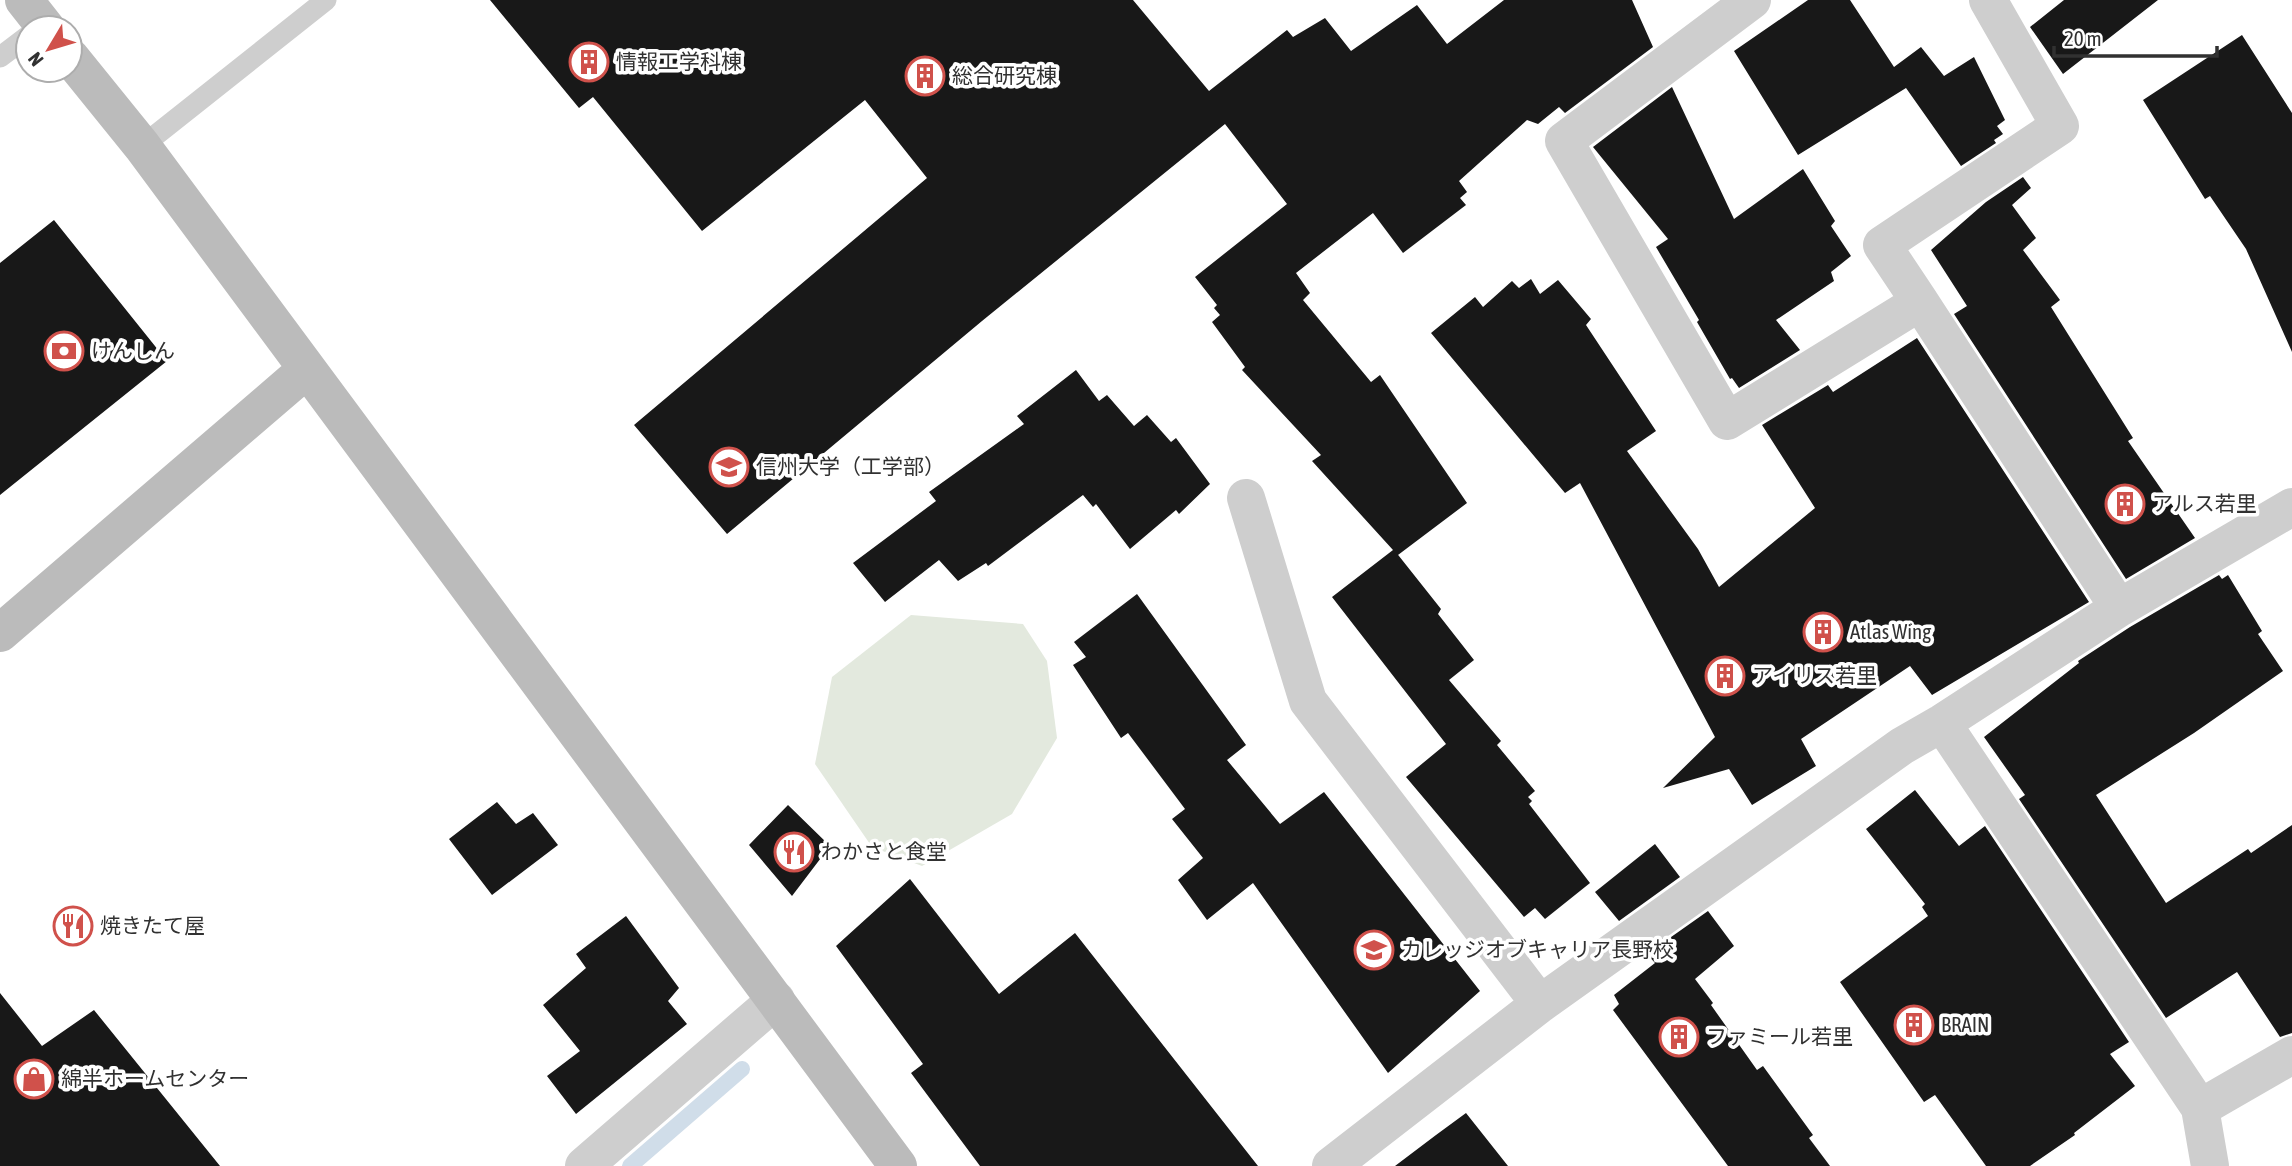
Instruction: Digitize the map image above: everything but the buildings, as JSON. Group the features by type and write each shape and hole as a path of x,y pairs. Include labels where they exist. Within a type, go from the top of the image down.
{"street":[{"path":"1752,0 1564,141 1727,421 1920,302"},
{"path":"1988,0 2060,126 1882,245 2119,608"},
{"path":"84,74 142,146 898,1166"},
{"path":"0,633 306,370"},
{"path":"1246,498 1308,701 1540,1004"},
{"path":"1331,1166 1540,1004 1902,746 2119,608 2292,507"},
{"path":"1942,723 2200,1108 2210,1166"},
{"path":"583,1166 776,1000"},
{"path":"2200,1108 2292,1055"}],"lane":[{"path":"142,146 326,0"},
{"path":"0,57 14,44"}],"shaded area":[{"path":"911,615 1023,624 1047,661 1057,738 1012,814 922,866 872,847 815,764 832,677"}],"waterway":[{"path":"630,1166 742,1069"}],"place":[{"name":"情報工学科棟","path":"589,62"},
{"name":"総合研究棟","path":"925,76"},
{"name":"けんしん","path":"64,351"},
{"name":"信州大学（工学部）","path":"729,467"},
{"name":"アルス若里","path":"2125,504"},
{"name":"Atlas Wing","path":"1823,632"},
{"name":"アイリス若里","path":"1725,676"},
{"name":"わかさと食堂","path":"794,852"},
{"name":"焼きたて屋","path":"73,926"},
{"name":"カレッジオブキャリア長野校","path":"1374,950"},
{"name":"BRAIN","path":"1914,1025"},
{"name":"ファミール若里","path":"1679,1037"},
{"name":"綿半ホームセンター","path":"34,1079"}]}
